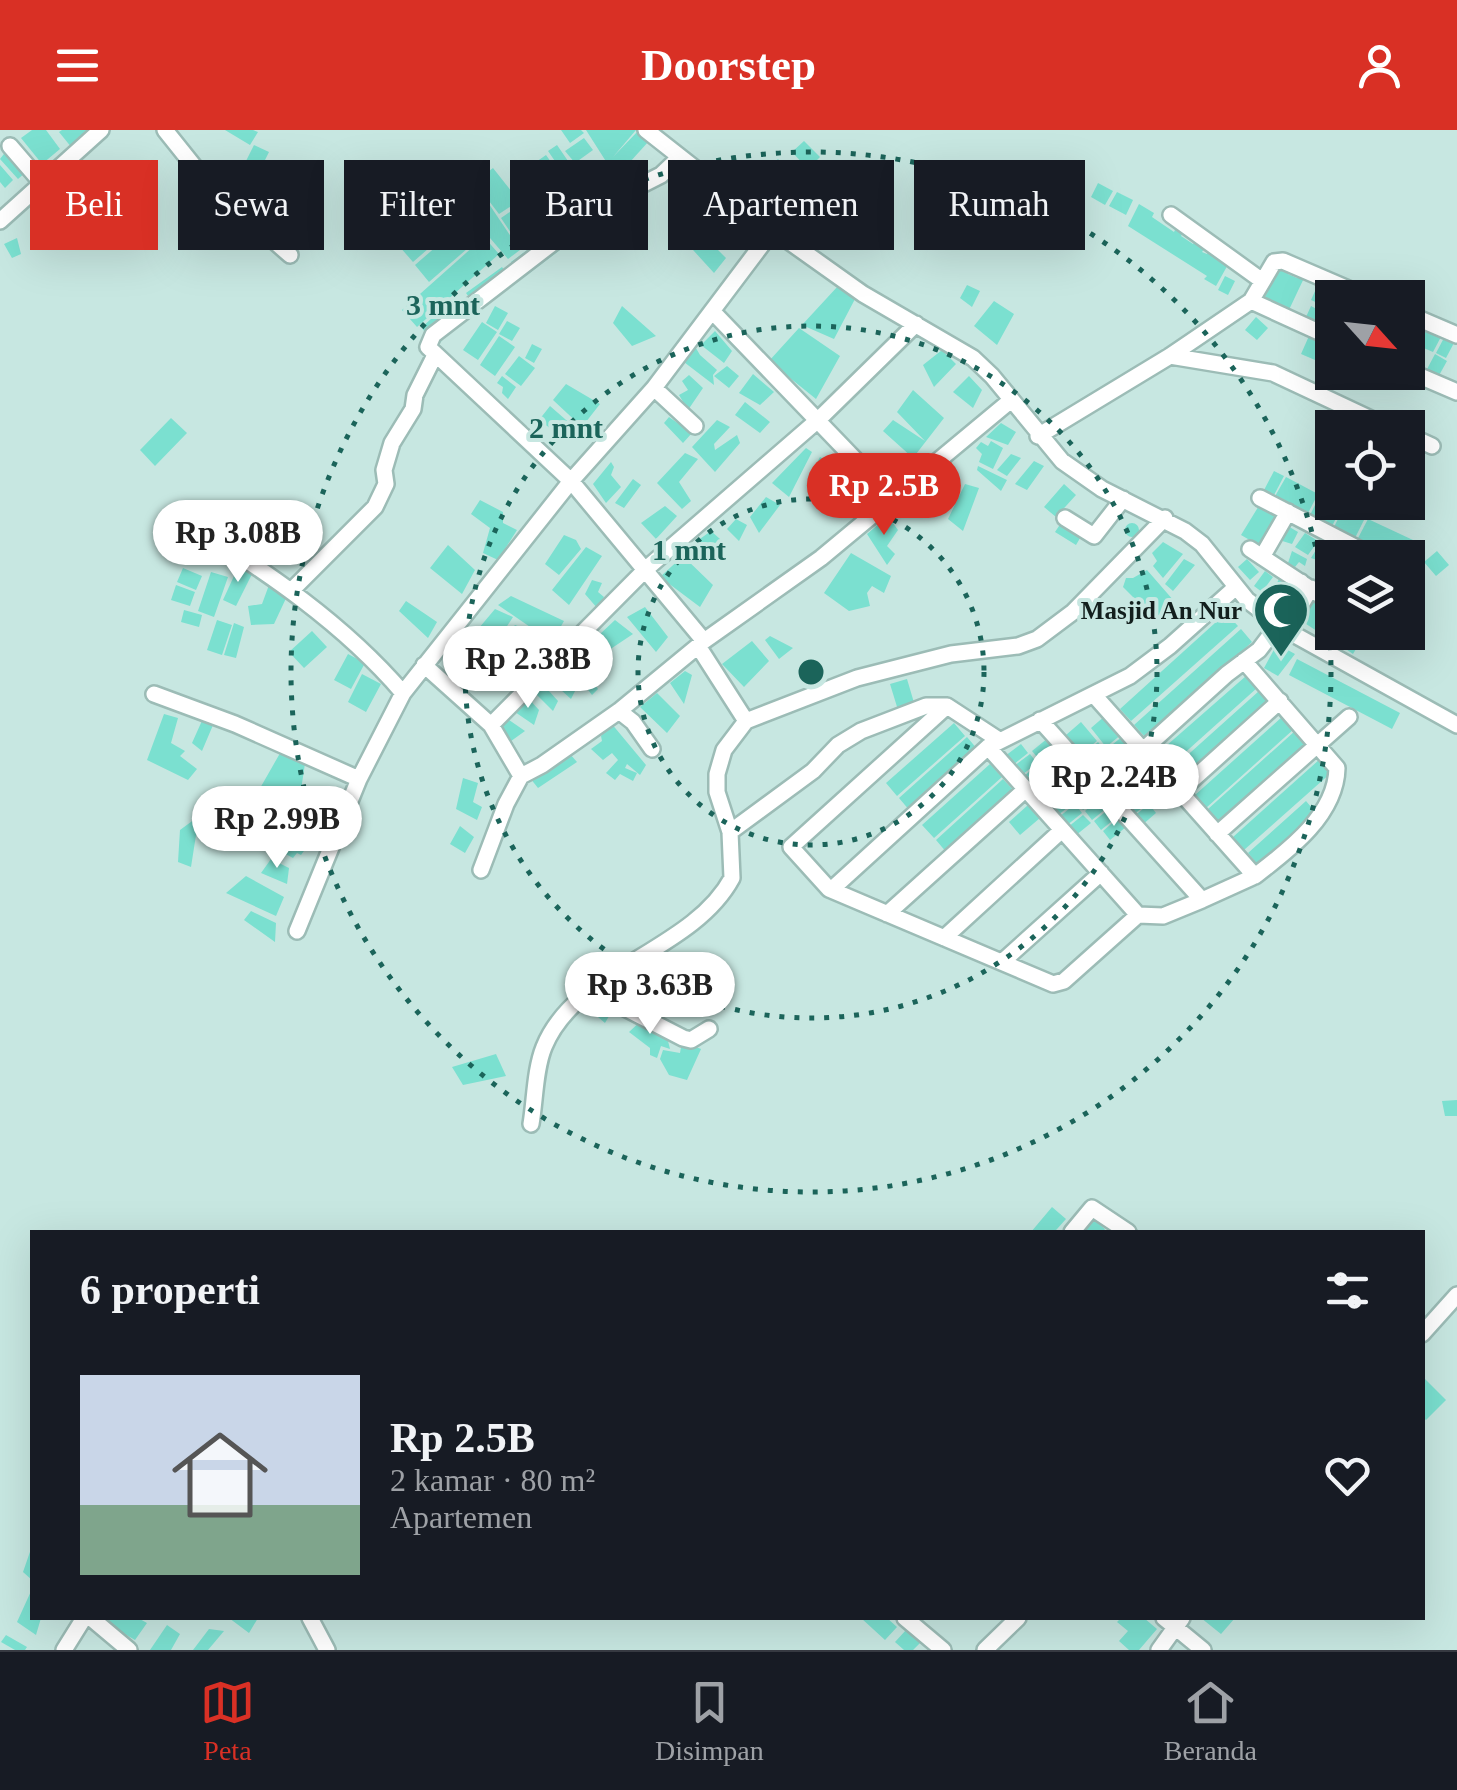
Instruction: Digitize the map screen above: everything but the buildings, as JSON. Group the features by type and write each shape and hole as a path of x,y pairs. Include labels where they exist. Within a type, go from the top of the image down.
{"street":[{"path":"66,160 101,130"},
{"path":"165,130 205,180 290,255"},
{"path":"646,130 684,160"},
{"path":"10,146 30,170"},
{"path":"680,157 661,175 602,205 433,335 428,348 571,481 646,568 701,644 746,720"},
{"path":"0,221 30,192"},
{"path":"1171,215 1260,280"},
{"path":"297,930 358,779 403,693 571,481 654,388 758,250"},
{"path":"801,250 863,294 972,358 1038,436 1079,475 1165,518 1202,544 1236,587 1280,626 1457,725"},
{"path":"1038,436 1170,356 1251,301 1260,280 1277,260 1325,280"},
{"path":"1251,301 1315,330"},
{"path":"712,311 893,499"},
{"path":"1425,321 1457,334"},
{"path":"491,725 646,568 818,420 916,324"},
{"path":"292,591 375,507 386,484 384,470 392,443 413,409 415,395 435,356"},
{"path":"1170,356 1273,373 1352,410"},
{"path":"1425,378 1457,392"},
{"path":"654,388 695,426"},
{"path":"481,870 498,821 521,776 619,711 701,644 821,558 1010,401"},
{"path":"1425,443 1432,446"},
{"path":"1260,498 1342,540"},
{"path":"1065,518 1094,536 1123,499"},
{"path":"1288,512 1256,553 1315,591"},
{"path":"532,1124 542,1050 564,1013 688,925 728,885 733,870 730,832 717,792 717,774 724,750 746,720 856,678 950,654 1018,646 1038,639 1074,612 1165,518"},
{"path":"189,523 292,591 376,662 403,693"},
{"path":"1143,750 1259,650 1306,585"},
{"path":"831,890 994,743 1130,676 1236,587"},
{"path":"947,706 791,848 831,890 1059,984 1138,916 1162,916 1254,876 1322,814 1336,780 1336,768 1244,661"},
{"path":"424,666 491,725 521,776"},
{"path":"154,694 236,724 358,779"},
{"path":"1094,694 1254,876"},
{"path":"1180,791 1280,702"},
{"path":"730,832 819,766 838,745 862,731 926,706 947,706 994,743 1026,789 1138,916"},
{"path":"619,711 633,722 652,749"},
{"path":"1218,834 1349,716"},
{"path":"1040,720 1202,900"},
{"path":"886,914 1026,789"},
{"path":"944,938 1062,830"},
{"path":"1002,962 1101,873"},
{"path":"592,991 683,1038 691,1040 709,1029"},
{"path":"1074,1230 1092,1208 1125,1230"},
{"path":"1425,1331 1457,1295"},
{"path":"64,1650 83,1620"},
{"path":"94,1620 128,1650"},
{"path":"311,1620 327,1650"},
{"path":"907,1620 943,1650"},
{"path":"986,1650 1016,1620"},
{"path":"1159,1650 1173,1620 1203,1650"}],"place":[{"name":"Masjid An Nur","path":"1281,659"}]}
